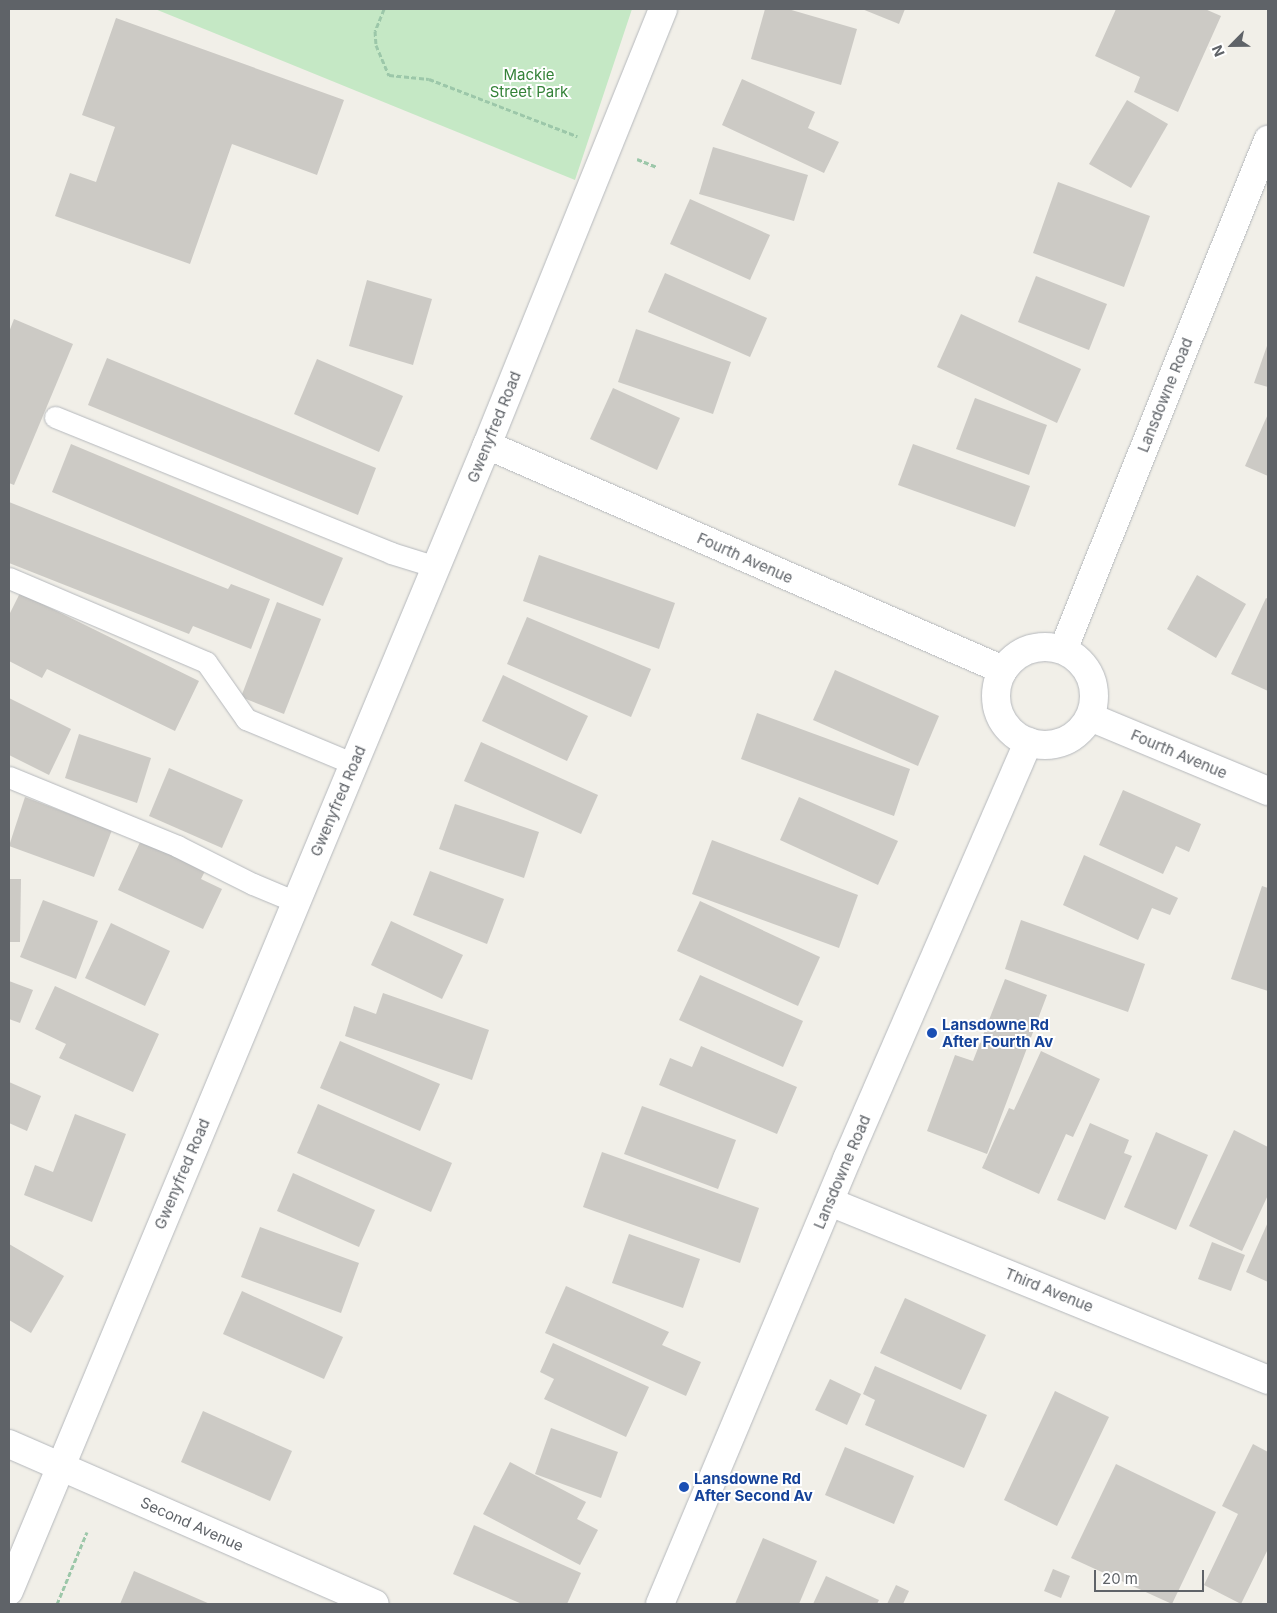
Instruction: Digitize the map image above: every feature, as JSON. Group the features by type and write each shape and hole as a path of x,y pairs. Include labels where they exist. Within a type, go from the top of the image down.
{"street":[{"name":"Gwenyfred Road","path":"9,1591 487,445 663,9"},
{"name":"Lansdowne Road","path":"1063,650 1259,191 1268,140"},
{"name":"Fourth Avenue","path":"487,445 1003,670"},
{"path":"1046,646 1063,650 1088,670 1095,701 1090,717 1071,739 1050,744 1028,742 1005,725 998,712 996,698 1003,670 1014,657 1029,649 1046,646"},
{"name":"Fourth Avenue","path":"1090,717 1268,791"},
{"name":"Lansdowne Road","path":"660,1604 1028,742"},
{"name":"Third Avenue","path":"830,1202 1268,1380"},
{"name":"Second Avenue","path":"9,1444 375,1604"}],"lane":[{"path":"55,417 391,553 436,567"},
{"path":"9,578 206,662 246,719 354,764"},
{"path":"9,777 177,846 253,884 296,902"}],"path":[{"path":"384,9 375,31 376,45 389,75 429,79 657,167"},
{"path":"57,1604 87,1532"}],"green space":[{"name":"Mackie Street Park","path":"155,9 632,9 575,180"}],"building":[{"path":"765,9 788,9 857,29 841,85 751,59"},
{"path":"862,9 905,9 899,24"},
{"path":"1116,9 1205,9 1221,16 1178,112 1134,92 1140,77 1095,56"},
{"path":"116,18 344,100 317,175 232,144 190,264 55,216 70,173 96,182 115,127 82,115"},
{"path":"742,79 815,112 808,128 839,142 824,173 722,125"},
{"path":"1127,100 1168,124 1131,188 1089,164"},
{"path":"713,147 808,175 794,221 699,194"},
{"path":"1058,182 1150,216 1124,287 1033,253"},
{"path":"690,199 770,235 750,280 670,244"},
{"path":"665,273 767,318 750,357 648,312"},
{"path":"1036,276 1107,304 1089,350 1018,322"},
{"path":"367,280 432,299 413,365 349,346"},
{"path":"961,314 1081,369 1057,423 937,367"},
{"path":"14,319 73,344 14,485 9,483 9,332"},
{"path":"636,329 731,362 713,414 618,382"},
{"path":"1268,343 1268,387 1254,383"},
{"path":"107,358 376,468 358,515 88,405"},
{"path":"317,359 403,396 379,452 294,414"},
{"path":"613,388 680,418 657,470 590,439"},
{"path":"975,398 1047,425 1029,475 956,449"},
{"path":"1268,414 1268,476 1245,466"},
{"path":"71,444 343,558 323,606 52,492"},
{"path":"913,444 1030,486 1015,527 898,485"},
{"path":"9,502 228,589 231,584 270,599 251,649 193,626 189,634 9,563"},
{"path":"539,555 675,603 659,649 523,601"},
{"path":"1197,575 1246,604 1216,658 1167,629"},
{"path":"20,593 199,681 175,731 47,669 42,678 9,661 9,615"},
{"path":"1266,598 1268,599 1268,691 1231,674"},
{"path":"277,602 321,619 284,714 241,697"},
{"path":"527,617 651,669 631,717 507,664"},
{"path":"835,670 939,716 918,766 813,720"},
{"path":"503,675 588,716 567,761 482,721"},
{"path":"9,698 71,729 49,775 9,755"},
{"path":"757,713 910,769 894,816 741,759"},
{"path":"79,734 151,758 137,803 65,778"},
{"path":"481,742 598,795 581,834 464,781"},
{"path":"169,768 243,800 222,848 149,816"},
{"path":"1123,790 1201,824 1189,852 1176,846 1163,874 1099,845"},
{"path":"25,797 112,830 94,877 9,846"},
{"path":"799,797 898,841 878,885 780,840"},
{"path":"455,804 539,832 524,878 439,849"},
{"path":"141,840 206,869 201,879 222,889 203,929 118,890"},
{"path":"712,840 858,895 839,948 692,894"},
{"path":"1084,855 1178,898 1170,915 1152,908 1138,940 1063,905"},
{"path":"430,871 504,899 487,944 413,915"},
{"path":"9,879 21,879 20,942 9,942"},
{"path":"1262,886 1268,888 1268,991 1231,979"},
{"path":"43,900 98,921 76,979 20,957"},
{"path":"700,901 820,957 798,1006 677,951"},
{"path":"1021,920 1145,964 1128,1012 1005,969"},
{"path":"391,921 463,955 442,999 371,965"},
{"path":"111,923 170,951 145,1006 85,978"},
{"path":"700,975 803,1021 783,1067 679,1020"},
{"path":"1005,979 1047,995 987,1154 927,1131 955,1055 973,1061"},
{"path":"9,981 33,990 20,1023 9,1019"},
{"path":"55,986 159,1034 133,1092 59,1058 66,1044 35,1029"},
{"path":"383,993 489,1030 472,1080 345,1036 354,1006 376,1014"},
{"path":"340,1041 440,1084 420,1131 320,1088"},
{"path":"701,1046 797,1087 777,1134 659,1085 670,1058 692,1067"},
{"path":"1041,1051 1100,1079 1073,1137 1066,1134 1039,1194 982,1168 1009,1108 1014,1110"},
{"path":"9,1082 41,1096 27,1131 9,1123"},
{"path":"318,1104 452,1163 431,1212 297,1153"},
{"path":"642,1106 736,1140 718,1189 624,1154"},
{"path":"75,1114 126,1134 92,1222 24,1195 35,1165 53,1172"},
{"path":"1090,1123 1129,1140 1124,1153 1132,1156 1105,1220 1057,1200"},
{"path":"1234,1130 1268,1147 1268,1195 1242,1251 1189,1226"},
{"path":"1156,1132 1208,1155 1176,1230 1124,1207"},
{"path":"602,1152 759,1208 740,1263 583,1207"},
{"path":"293,1173 375,1210 359,1247 277,1211"},
{"path":"1268,1222 1268,1282 1246,1272"},
{"path":"260,1227 359,1263 341,1313 241,1277"},
{"path":"629,1234 700,1259 683,1308 612,1283"},
{"path":"1212,1242 1245,1255 1231,1291 1198,1279"},
{"path":"9,1244 64,1276 31,1333 9,1320"},
{"path":"566,1286 669,1332 662,1345 701,1362 686,1396 545,1333"},
{"path":"242,1291 343,1337 324,1379 223,1334"},
{"path":"905,1298 986,1335 961,1390 880,1353"},
{"path":"553,1343 649,1387 626,1437 544,1399 554,1379 540,1372"},
{"path":"875,1366 987,1415 964,1468 865,1425 875,1400 863,1394"},
{"path":"830,1379 861,1394 847,1425 815,1410"},
{"path":"1055,1391 1109,1417 1057,1526 1004,1500"},
{"path":"203,1411 292,1451 270,1501 181,1462"},
{"path":"551,1428 618,1452 601,1498 535,1474"},
{"path":"1253,1444 1268,1452 1268,1549 1241,1604 1204,1585 1238,1514 1222,1506"},
{"path":"845,1447 914,1476 894,1524 825,1495"},
{"path":"510,1462 586,1502 577,1519 598,1530 580,1565 483,1514"},
{"path":"1116,1464 1216,1512 1172,1604 1071,1558"},
{"path":"474,1525 581,1573 567,1604 522,1604 453,1574"},
{"path":"763,1538 817,1561 799,1604 735,1604"},
{"path":"1053,1569 1070,1576 1061,1598 1044,1591"},
{"path":"134,1571 210,1604 120,1604"},
{"path":"826,1576 879,1600 877,1604 813,1604"},
{"path":"896,1585 909,1591 903,1604 887,1604"}],"place":[{"name":"Lansdowne Rd After Fourth Av","path":"932,1033"},
{"name":"Lansdowne Rd After Second Av","path":"684,1487"}]}
